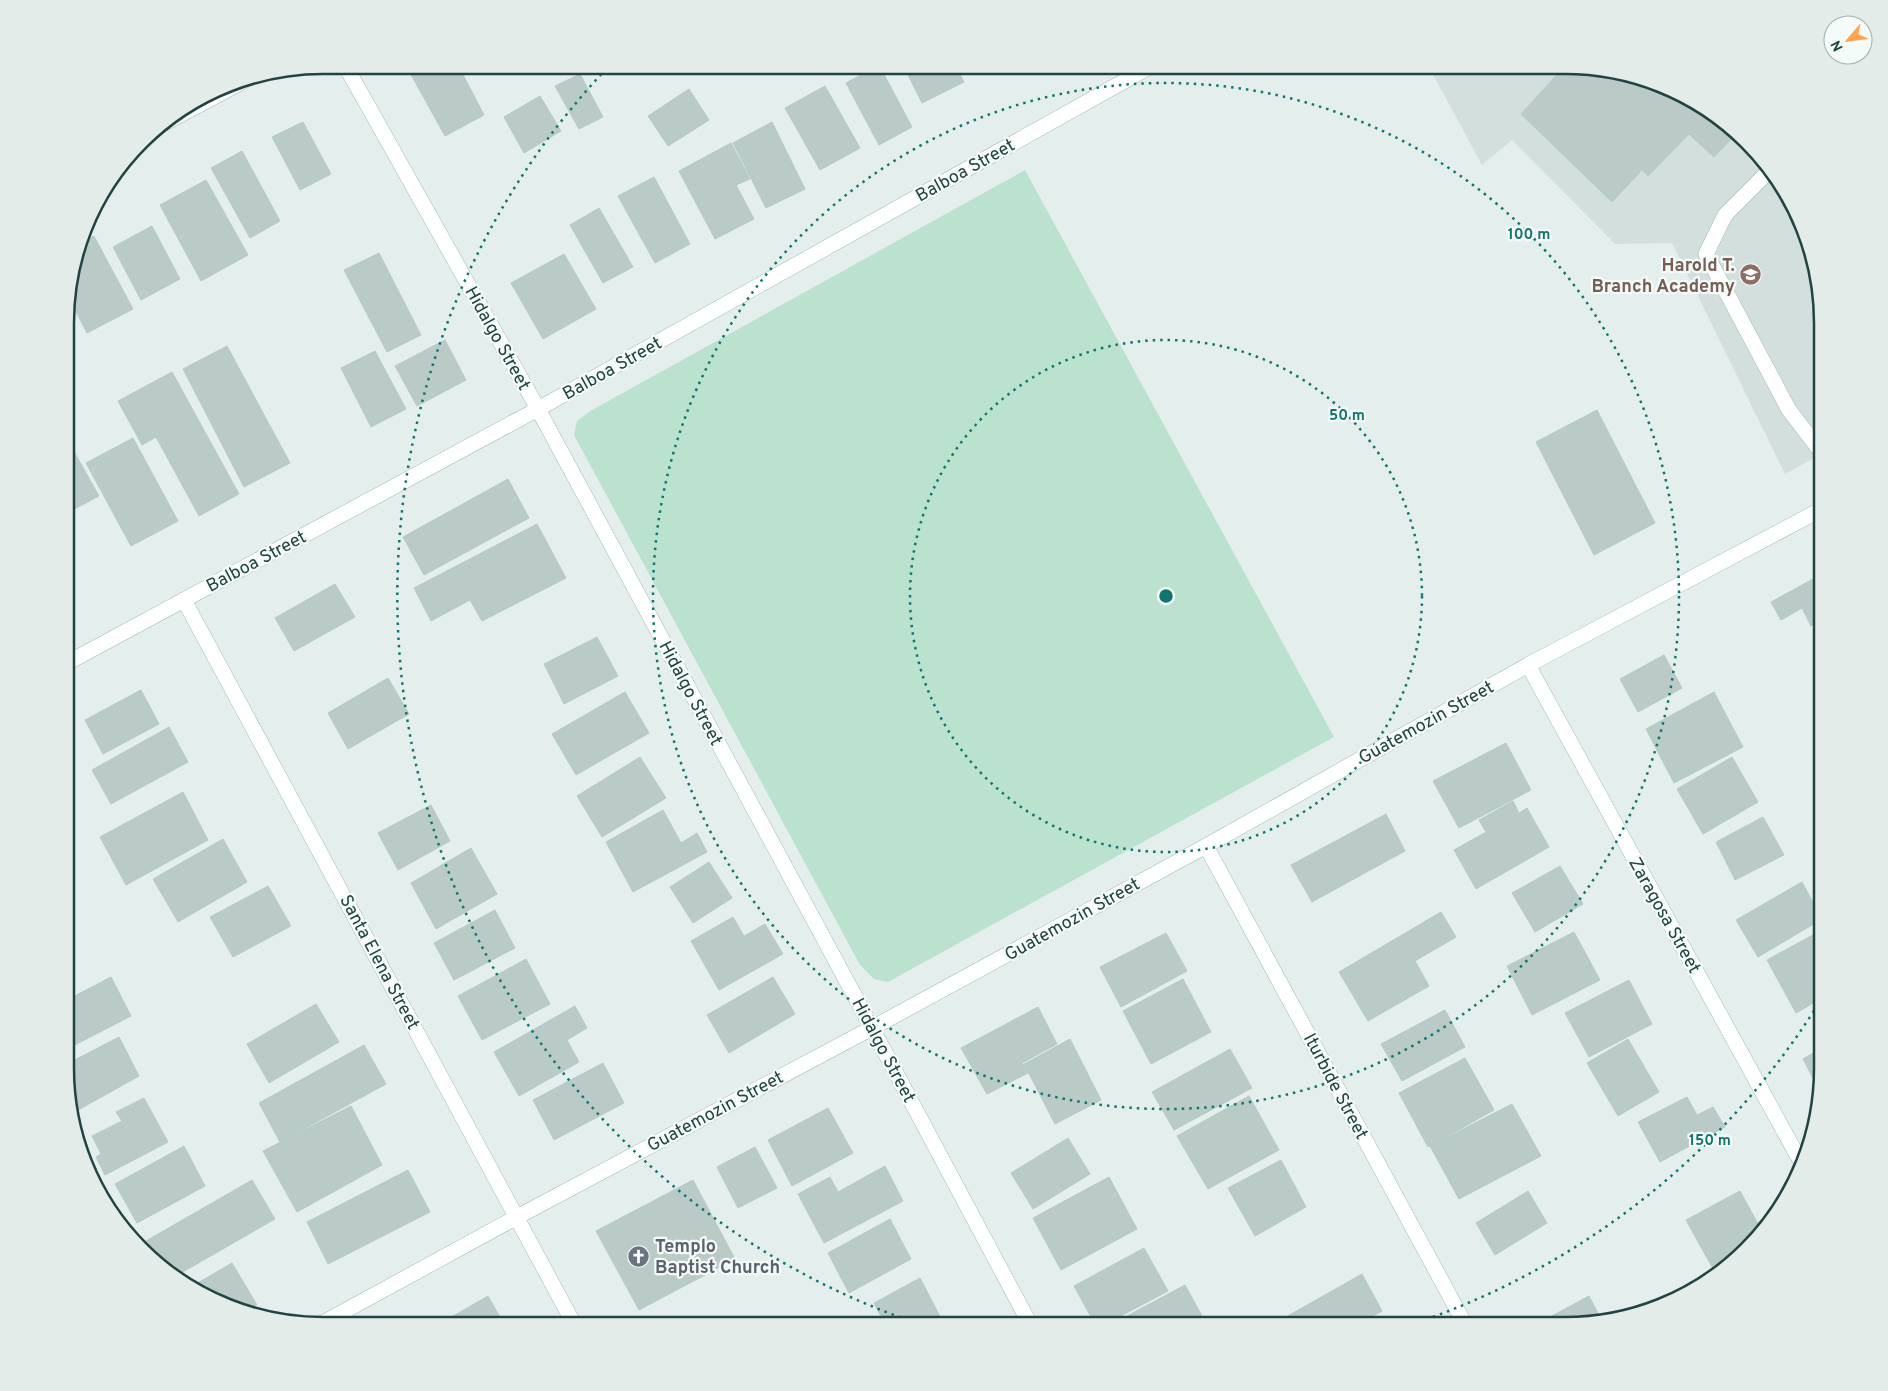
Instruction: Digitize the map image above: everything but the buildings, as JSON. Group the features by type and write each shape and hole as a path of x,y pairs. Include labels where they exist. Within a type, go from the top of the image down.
{"street":[{"name":"Hidalgo Street","path":"350,74 538,409 1026,1317"},
{"name":"Balboa Street","path":"74,659 538,409 1136,74"},
{"path":"1766,175 1725,216 1706,254 1788,410 1814,443"},
{"name":"Guatemozin Street","path":"335,1317 517,1217 872,1028 1206,846 1528,665 1814,513"},
{"name":"Santa Elena Street","path":"184,600 570,1317"},
{"name":"Zaragosa Street","path":"1528,665 1798,1156"},
{"name":"Iturbide Street","path":"1206,846 1461,1317"}],"shaded area":[{"name":"Harold T. Branch Academy","path":"1433,74 1582,74 1630,82 1676,99 1730,135 1753,158 1781,198 1789,212 1806,258 1814,306 1814,458 1785,474 1672,243 1615,244 1512,140 1482,165"}],"green space":[{"path":"1025,170 1334,737 888,982 874,979 860,965 574,435 577,421 592,410"}],"place":[{"name":"Harold T. Branch Academy","path":"1751,275"},
{"name":"Templo Baptist Church","path":"639,1256"}]}
